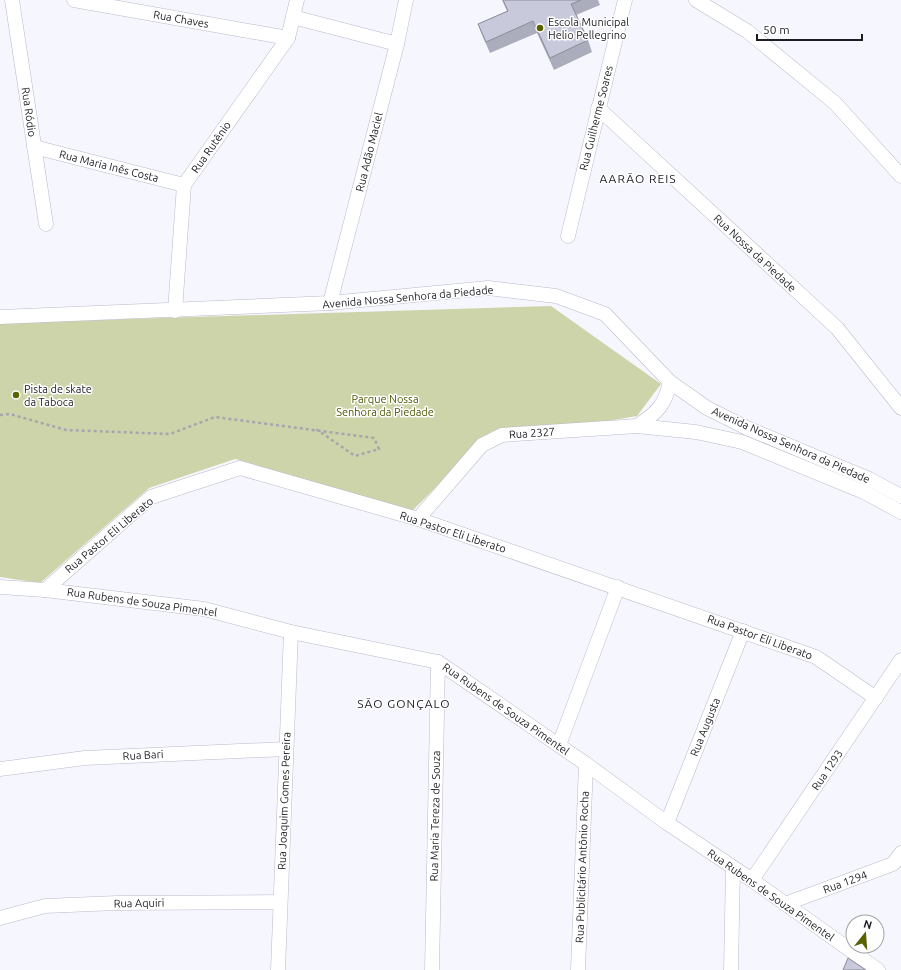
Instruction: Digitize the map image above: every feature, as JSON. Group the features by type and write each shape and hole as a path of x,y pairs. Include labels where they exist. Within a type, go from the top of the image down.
{"street":[{"name":"Rua Ródio","path":"12,0 46,224"},
{"name":"Rua Chaves","path":"74,0 288,38"},
{"name":"Rua Rutênio","path":"184,185 288,38 297,0"},
{"name":"Rua Adão Maciel","path":"330,304 397,44 406,0"},
{"name":"Rua Guilherme Soares","path":"568,236 625,0"},
{"path":"696,0 747,30 835,103 901,176"},
{"path":"293,16 397,44"},
{"name":"Rua Nossa da Piedade","path":"598,108 838,328 901,408"},
{"name":"Rua Maria Inês Costa","path":"34,147 184,185"},
{"path":"175,311 184,185"},
{"name":"Avenida Nossa Senhora da Piedade","path":"0,317 330,304 488,288 556,296 605,314 670,382 707,408 747,428 869,479 899,501"},
{"name":"Rua 2327","path":"418,519 482,445 502,435 637,426 656,421 667,398 670,382"},
{"name":"Avenida Nossa Senhora da Piedade","path":"656,421 742,442 864,492 899,501"},
{"name":"Rua Pastor Eli Liberato","path":"45,590 151,497 240,468 418,519 816,656 876,698"},
{"name":"Rua Rubens de Souza Pimentel","path":"0,587 45,590 204,609 290,632 438,662 559,745 667,823 752,880 878,970"},
{"path":"559,745 618,587"},
{"name":"Rua Augusta","path":"667,823 743,630"},
{"name":"Rua Joaquim Gomes Pereira","path":"278,970 290,632"},
{"name":"Rua 1293","path":"752,880 901,660"},
{"name":"Rua Maria Tereza de Souza","path":"432,970 438,662"},
{"name":"Rua Bari","path":"0,769 85,758 286,749"},
{"name":"Rua Publicitário Antônio Rocha","path":"578,970 586,764"},
{"name":"Rua 1294","path":"785,904 893,864 901,853"},
{"path":"731,970 733,868"},
{"name":"Rua Aquiri","path":"0,918 45,906 116,903 280,902"}],"path":[{"path":"0,415 10,414 66,430 170,434 215,417 316,429 374,438 379,449 355,456 316,429"}],"green space":[{"name":"Parque Nossa Senhora da Piedade","path":"551,306 661,384 637,416 596,423 492,431 412,511 235,459 149,488 40,583 0,577 0,323"}],"building":[{"path":"503,0 581,0 571,4 588,40 550,58 533,21 486,42 478,24 508,11"},
{"path":"848,958 866,970 843,970"}],"place":[{"name":"Escola Municipal Helio Pellegrino","path":"540,28"},
{"name":"Pista de skate da Taboca","path":"16,395"}],"district":[{"name":"AARÃO REIS","path":"638,179"},
{"name":"SÃO GONÇALO","path":"404,704"}]}
